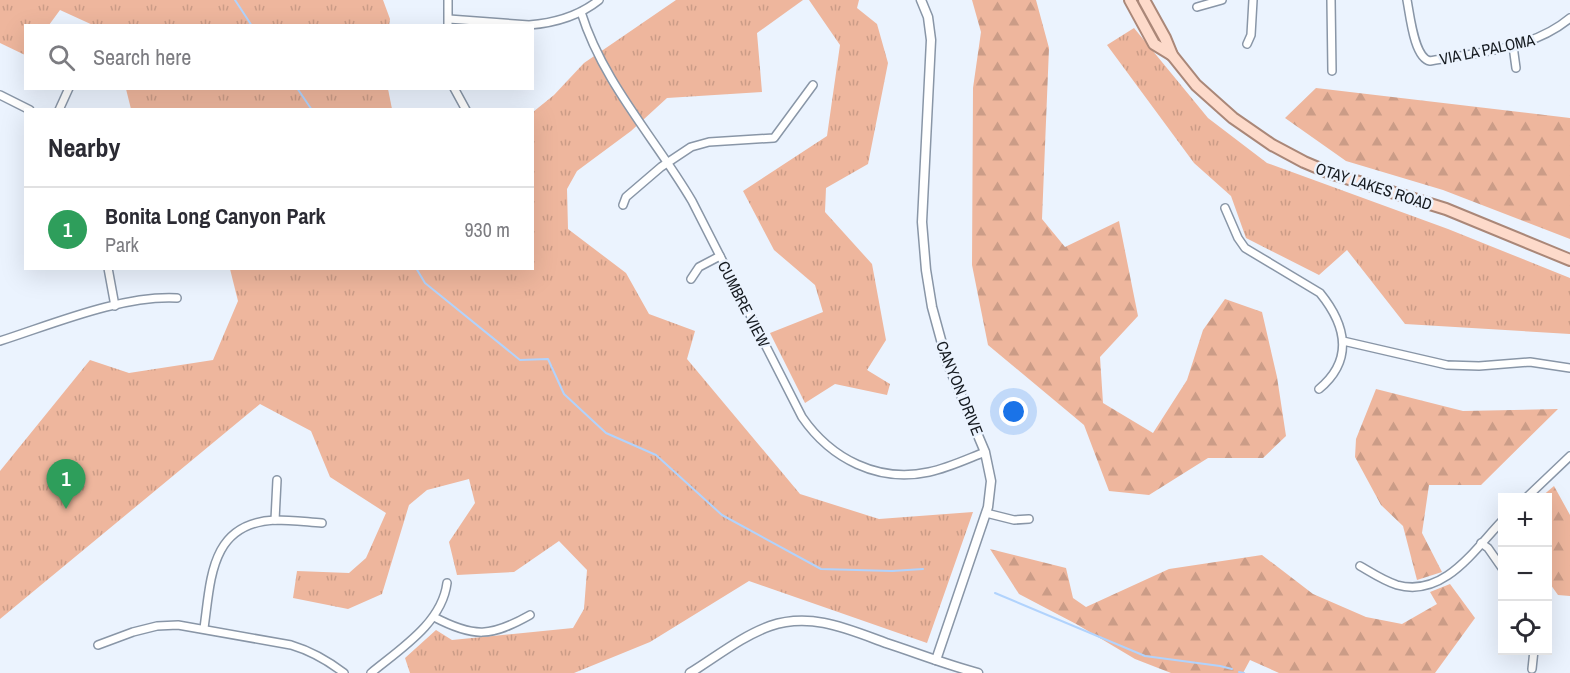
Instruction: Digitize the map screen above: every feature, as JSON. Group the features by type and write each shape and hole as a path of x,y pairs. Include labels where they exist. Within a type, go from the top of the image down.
{"main road":[{"name":"OTAY LAKES ROAD","path":"1130,0 1154,44 1172,55"},
{"name":"OTAY LAKES ROAD","path":"1144,0 1172,55 1196,85 1233,118 1272,145 1330,173 1446,209 1570,260"}],"street":[{"path":"448,0 449,22 502,24"},
{"path":"534,24 551,22 581,12 599,0"},
{"name":"CANYON DRIVE","path":"921,0 928,18 930,40 922,222 929,294 947,362 985,453 991,481 991,494 986,513 936,660"},
{"path":"1197,7 1222,0"},
{"path":"1247,44 1251,34 1252,0"},
{"path":"1331,0 1332,71"},
{"name":"VIA LA PALOMA","path":"1407,0 1417,46 1426,60 1430,61 1513,46 1542,37 1570,18"},
{"name":"CUMBRE VIEW","path":"581,12 600,60 638,123 668,162 692,201 802,417 814,434 830,449 848,460 867,469 899,475 931,472 985,453"},
{"path":"1513,46 1516,68"},
{"path":"623,205 626,197 668,162 691,147 708,142 774,138 813,85"},
{"path":"60,108 68,90"},
{"path":"455,90 465,108"},
{"path":"0,95 26,108"},
{"path":"1225,208 1245,248 1320,293 1329,304 1343,341 1339,364 1331,379 1319,389"},
{"path":"691,279 699,267 720,256"},
{"path":"108,270 115,306"},
{"path":"0,341 87,312 164,297 177,298"},
{"path":"1343,341 1447,365 1479,366 1530,362 1570,368"},
{"path":"1531,493 1570,456"},
{"path":"275,520 277,480"},
{"path":"986,513 1014,520 1029,519"},
{"path":"204,628 212,573 219,550 241,529 275,520 322,523"},
{"path":"1360,566 1393,584 1411,587 1425,586 1451,575 1498,527"},
{"path":"1481,543 1498,561"},
{"path":"371,673 412,639 434,617 446,591 447,583"},
{"path":"434,617 466,631 477,633 509,627 530,615"},
{"path":"690,673 755,632 778,624 798,621 834,624 978,673"},
{"path":"98,645 133,632 157,626 178,625 204,628 305,649 344,673"},
{"path":"1532,669 1534,655"}],"green space":[{"path":"0,0 383,0 390,19 389,24 91,24 60,10 50,24 24,24 24,55 0,43"},
{"path":"676,0 803,0 757,33 762,92 667,98 631,131 577,171 567,189 568,229 626,273 649,314 695,331 687,359 800,494 879,519 973,512 927,643 749,581 650,642 574,673 410,673 405,658 436,630 452,640 573,628 584,609 587,570 559,541 514,572 457,575 449,542 475,503 469,479 427,490 409,505 382,594 348,609 293,598 297,571 349,573 366,558 386,513 330,477 311,431 260,404 0,619 0,471 90,360 129,373 213,360 238,301 230,270 534,270 534,111 554,95 584,63"},
{"path":"809,0 859,0 857,8 877,24 888,63 868,164 826,188 825,212 872,264 886,340 867,370 890,384 887,395 835,384 805,403 770,333 823,312 815,285 774,250 743,191 827,136 840,45"},
{"path":"972,0 1036,0 1049,48 1042,219 1065,247 1119,221 1138,316 1100,357 1103,403 1153,433 1187,380 1203,330 1225,299 1262,312 1277,377 1286,436 1263,458 1208,458 1149,495 1109,491 1084,425 988,345 972,265 973,88 981,32"},
{"path":"1134,28 1208,118 1267,163 1448,229 1570,278 1570,334 1405,324 1347,250 1319,275 1246,238 1231,196 1194,163 1107,45"},
{"path":"1316,88 1570,118 1570,239 1443,190 1346,161 1285,118"},
{"path":"126,90 388,90 392,108 131,108"},
{"path":"1376,389 1463,411 1558,409 1481,485 1429,485 1422,533 1442,572 1417,580 1403,526 1381,505 1355,457 1356,439"},
{"path":"1554,486 1570,515 1570,596 1558,595 1552,587 1552,493 1546,493"},
{"path":"990,549 1066,568 1073,598 1086,607 1169,569 1262,555 1313,594 1366,617 1402,624 1437,604 1430,592 1450,584 1475,618 1435,673 1279,673 1250,660 1243,673 1171,673 1135,659 1019,594"}],"waterway":[{"path":"235,0 251,24"},
{"path":"298,90 311,108"},
{"path":"417,270 425,283 520,360 548,359 564,394 606,433 656,455 722,515 821,569 892,571 923,569"},
{"path":"995,593 1145,656 1232,669"},
{"path":"1239,672 1244,673"}],"place":[{"name":"Bonita Long Canyon Park","path":"66,509"}]}
